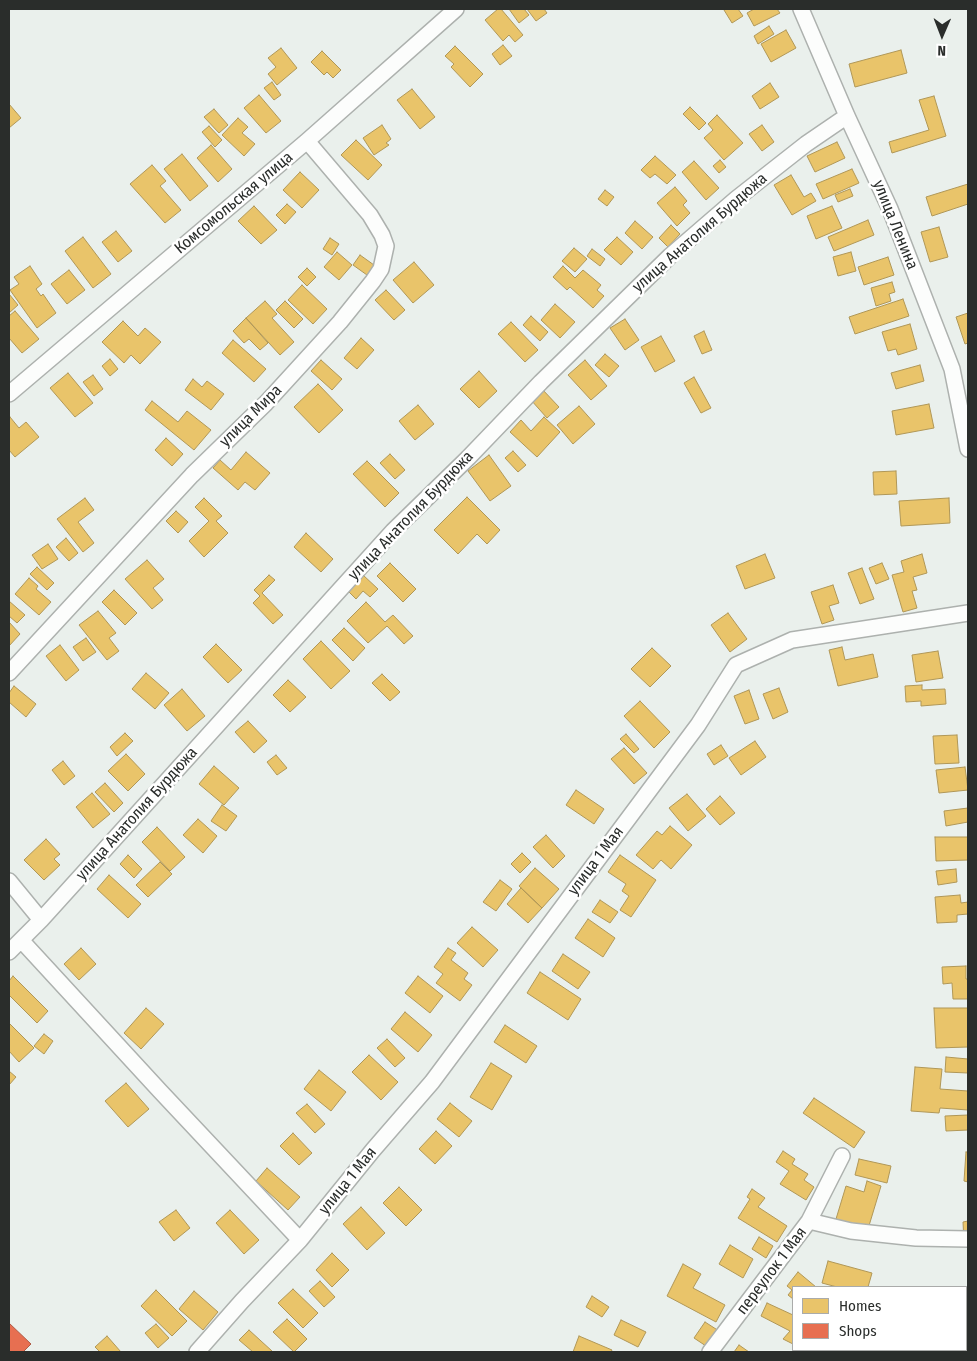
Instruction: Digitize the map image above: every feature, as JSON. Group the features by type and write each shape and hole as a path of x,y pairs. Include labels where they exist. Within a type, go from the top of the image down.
{"street":[{"name":"Комсомольская улица","path":"9,394 307,141 456,9"},
{"name":"улица Ленина","path":"801,9 847,116 890,208 952,369 968,449"},
{"name":"улица Анатолия Бурдюжа","path":"9,952 41,920 393,531 468,458 541,382 670,256 736,199 806,144 847,116"},
{"name":"улица Мира","path":"9,673 192,475 266,403 340,322 381,269 386,246 382,235 370,215 307,141"},
{"name":"улица 1 Мая","path":"197,1352 300,1240 373,1150 432,1082 698,725 736,664 792,640 968,612"},
{"path":"9,881 41,920"},
{"path":"21,940 300,1240"},
{"path":"809,1221 842,1156"},
{"name":"переулок 1 Мая","path":"710,1352 809,1221 851,1231 916,1238 968,1239"}],"building: Homes":[{"path":"498,9 501,9 523,35 515,42 509,35 503,41 485,20"},
{"path":"509,9 524,9 529,15 519,23"},
{"path":"527,9 544,9 547,13 536,21"},
{"path":"738,9 743,16 732,23 724,10"},
{"path":"754,9 777,9 780,13 754,26 747,13"},
{"path":"769,26 774,34 758,44 754,36"},
{"path":"786,30 796,48 771,62 761,44"},
{"path":"503,45 512,56 500,65 492,54"},
{"path":"455,46 483,74 470,87 451,67 454,64 445,56"},
{"path":"281,48 297,68 277,85 268,74 276,67 268,58"},
{"path":"901,50 907,73 855,87 849,64"},
{"path":"322,51 341,70 333,78 327,72 324,75 311,62"},
{"path":"272,82 281,95 274,100 264,88"},
{"path":"770,83 779,97 760,109 752,96"},
{"path":"412,89 435,117 420,129 397,100"},
{"path":"259,95 281,121 266,133 244,108"},
{"path":"934,96 946,136 892,153 889,142 929,130 919,100"},
{"path":"9,104 21,118 9,128"},
{"path":"690,107 706,123 699,130 683,114"},
{"path":"214,109 228,125 219,133 204,117"},
{"path":"717,115 743,143 724,160 704,138 713,130 708,124"},
{"path":"238,118 248,127 242,133 255,144 244,156 222,135"},
{"path":"382,125 391,139 386,143 389,145 374,155 363,138"},
{"path":"762,125 774,142 762,151 749,134"},
{"path":"209,126 222,140 215,147 202,132"},
{"path":"356,140 382,165 368,180 341,155"},
{"path":"837,142 845,158 815,172 807,156"},
{"path":"211,145 232,169 218,182 197,158"},
{"path":"182,154 208,186 190,201 164,169"},
{"path":"655,156 676,175 667,184 655,174 650,178 641,170"},
{"path":"720,160 726,167 719,173 713,166"},
{"path":"694,161 719,188 706,200 682,172"},
{"path":"152,165 166,181 160,186 181,210 165,223 130,184"},
{"path":"852,169 859,183 823,199 816,184"},
{"path":"300,172 319,190 302,208 283,190"},
{"path":"791,175 804,197 811,193 816,201 792,215 774,185"},
{"path":"968,184 968,204 932,216 926,197"},
{"path":"675,187 687,201 683,205 690,213 677,226 657,203"},
{"path":"850,189 853,196 838,202 835,195"},
{"path":"605,190 614,197 607,206 598,199"},
{"path":"287,204 296,212 285,224 276,215"},
{"path":"254,206 277,230 261,244 238,221"},
{"path":"832,206 842,228 816,239 807,216"},
{"path":"868,220 874,235 834,251 828,237"},
{"path":"635,221 653,237 642,249 625,233"},
{"path":"671,225 680,234 668,247 659,238"},
{"path":"939,227 948,257 930,262 921,232"},
{"path":"116,231 132,251 118,262 102,242"},
{"path":"83,237 111,274 93,288 65,251"},
{"path":"617,237 633,252 621,265 604,250"},
{"path":"330,238 339,244 332,255 323,249"},
{"path":"574,248 587,259 575,272 562,261"},
{"path":"592,249 605,259 600,266 587,256"},
{"path":"337,252 352,265 339,280 324,267"},
{"path":"851,252 856,271 838,276 833,257"},
{"path":"360,255 374,265 367,275 353,265"},
{"path":"888,257 894,275 864,285 858,267"},
{"path":"414,262 434,285 413,303 393,280"},
{"path":"30,266 42,284 36,289 41,296 43,294 56,313 37,328 10,290 19,284 14,277"},
{"path":"563,266 575,278 583,270 601,285 597,290 604,296 593,308 570,287 567,290 553,277"},
{"path":"307,268 316,277 307,286 298,277"},
{"path":"69,270 85,290 67,304 51,284"},
{"path":"892,282 895,292 889,294 891,301 876,306 871,288"},
{"path":"302,285 327,309 313,324 288,300"},
{"path":"386,290 405,310 394,320 375,300"},
{"path":"9,294 18,305 9,313"},
{"path":"903,299 909,316 855,334 849,317"},
{"path":"265,301 277,314 272,318 294,342 280,355 246,318"},
{"path":"285,301 303,319 294,328 276,310"},
{"path":"555,304 575,322 560,338 541,320"},
{"path":"15,311 39,339 22,353 9,338 9,316"},
{"path":"968,313 968,343 965,344 956,317"},
{"path":"531,316 548,332 540,341 523,325"},
{"path":"246,318 268,343 260,350 249,339 244,343 233,331"},
{"path":"625,319 639,340 625,350 610,328"},
{"path":"123,321 138,336 145,328 161,342 140,364 131,355 124,363 102,342"},
{"path":"511,322 538,350 525,362 498,334"},
{"path":"910,324 917,349 898,355 896,349 888,351 882,332"},
{"path":"704,331 712,350 702,354 694,336"},
{"path":"661,336 675,361 655,372 641,347"},
{"path":"361,338 374,350 357,369 344,358"},
{"path":"233,340 266,369 254,382 222,353"},
{"path":"605,354 619,366 609,377 595,365"},
{"path":"110,359 118,369 110,376 102,366"},
{"path":"321,360 342,379 332,390 311,371"},
{"path":"585,360 607,386 591,400 568,375"},
{"path":"920,365 924,381 896,389 891,373"},
{"path":"479,371 497,391 479,408 460,389"},
{"path":"68,373 93,403 75,417 50,388"},
{"path":"93,375 103,389 94,396 83,382"},
{"path":"694,377 711,408 701,413 684,383"},
{"path":"193,379 202,387 207,381 224,394 211,410 185,390"},
{"path":"318,384 343,410 319,433 294,407"},
{"path":"542,389 559,407 547,418 531,400"},
{"path":"152,401 178,422 187,411 211,430 194,450 145,410"},
{"path":"929,404 934,428 896,435 892,411"},
{"path":"418,405 434,424 415,440 399,421"},
{"path":"579,406 595,424 573,444 557,425"},
{"path":"10,417 19,428 26,422 39,437 15,457 9,450"},
{"path":"544,417 560,432 537,457 510,432 521,420 531,431"},
{"path":"166,438 183,454 172,466 155,450"},
{"path":"513,451 526,465 518,472 505,458"},
{"path":"246,452 270,473 255,490 245,482 238,490 213,468 220,460 231,470"},
{"path":"390,454 405,470 395,479 380,463"},
{"path":"489,455 511,486 490,501 468,471"},
{"path":"367,461 399,493 385,507 353,474"},
{"path":"896,471 897,494 874,495 873,472"},
{"path":"467,497 500,530 487,544 477,534 458,554 434,530"},
{"path":"85,498 94,510 78,522 94,543 83,552 57,519"},
{"path":"204,498 222,516 216,521 228,533 204,557 189,541 209,521 195,507"},
{"path":"949,498 950,523 901,526 899,501"},
{"path":"176,511 188,522 178,533 166,521"},
{"path":"306,533 333,559 321,572 294,547"},
{"path":"66,538 78,553 69,561 56,547"},
{"path":"48,544 58,559 42,569 32,555"},
{"path":"765,554 775,578 745,589 736,566"},
{"path":"922,554 927,573 913,577 917,590 912,591 917,608 903,612 892,575 904,572 901,561"},
{"path":"147,560 164,579 153,588 163,600 152,609 125,579"},
{"path":"390,563 416,589 403,602 377,576"},
{"path":"882,563 889,579 876,584 869,568"},
{"path":"37,567 54,583 47,590 30,574"},
{"path":"862,568 874,599 860,604 848,573"},
{"path":"269,575 275,580 262,593 283,615 273,624 253,603 260,596 254,590"},
{"path":"363,575 378,589 370,597 363,591 356,599 348,591"},
{"path":"29,578 38,586 36,589 51,602 39,615 15,594"},
{"path":"833,585 839,603 829,606 834,620 822,624 811,592"},
{"path":"114,590 137,613 125,625 102,602"},
{"path":"9,601 25,615 17,623 9,616"},
{"path":"366,602 385,622 393,615 413,636 404,644 387,626 368,643 347,621"},
{"path":"98,611 116,633 109,638 119,651 107,660 79,625"},
{"path":"728,613 747,639 730,652 711,625"},
{"path":"9,622 20,634 9,646"},
{"path":"344,628 365,648 353,661 332,640"},
{"path":"86,638 96,652 83,661 73,647"},
{"path":"321,641 350,671 331,689 303,659"},
{"path":"216,644 242,670 228,683 203,657"},
{"path":"60,645 79,670 66,681 46,656"},
{"path":"842,647 845,660 873,654 878,677 838,686 829,650"},
{"path":"652,648 671,666 650,687 631,669"},
{"path":"938,651 943,678 916,682 912,655"},
{"path":"146,673 169,693 155,709 132,689"},
{"path":"382,674 400,692 390,701 372,683"},
{"path":"288,680 306,697 290,712 273,695"},
{"path":"922,685 922,690 945,689 946,704 921,706 921,701 906,702 905,686"},
{"path":"14,686 36,704 26,717 9,702 9,693"},
{"path":"779,688 788,712 773,719 763,694"},
{"path":"182,689 205,716 187,731 164,705"},
{"path":"749,690 759,719 745,724 734,696"},
{"path":"640,701 670,732 654,748 624,716"},
{"path":"248,721 267,741 254,753 235,732"},
{"path":"125,733 133,741 117,756 110,747"},
{"path":"626,734 639,749 634,753 620,739"},
{"path":"957,735 959,763 935,764 933,736"},
{"path":"755,741 766,757 741,775 729,758"},
{"path":"721,745 728,756 714,765 707,754"},
{"path":"624,748 647,773 634,784 611,759"},
{"path":"126,754 145,774 128,791 108,771"},
{"path":"276,755 287,768 277,775 267,762"},
{"path":"63,761 75,776 64,785 52,770"},
{"path":"214,766 239,788 224,805 199,784"},
{"path":"965,767 968,790 939,793 936,770"},
{"path":"105,783 123,803 114,812 95,792"},
{"path":"576,790 604,809 594,824 566,805"},
{"path":"92,793 110,814 93,828 76,807"},
{"path":"687,794 706,816 688,831 669,808"},
{"path":"720,796 735,813 720,825 706,809"},
{"path":"222,805 237,816 226,831 211,821"},
{"path":"968,808 968,822 946,826 944,811"},
{"path":"198,819 217,836 203,853 183,835"},
{"path":"670,826 692,845 671,869 661,860 653,869 636,855 657,831 662,835"},
{"path":"157,827 185,857 170,871 142,842"},
{"path":"546,835 565,856 553,868 533,847"},
{"path":"935,837 968,837 968,860 936,861"},
{"path":"46,839 60,854 54,859 60,865 44,880 24,860"},
{"path":"522,853 531,862 520,873 511,864"},
{"path":"128,855 142,869 134,878 120,864"},
{"path":"620,855 656,880 631,917 620,910 629,896 622,891 626,884 608,872"},
{"path":"160,862 172,874 148,897 136,885"},
{"path":"535,868 559,889 542,908 519,886"},
{"path":"956,869 957,882 938,885 936,871"},
{"path":"109,875 141,904 128,918 97,889"},
{"path":"500,880 512,889 496,911 483,902"},
{"path":"521,888 542,908 528,923 507,904"},
{"path":"960,895 961,903 968,902 968,914 957,915 957,922 937,923 935,897"},
{"path":"600,900 618,912 610,923 592,912"},
{"path":"588,919 615,938 603,957 575,938"},
{"path":"472,927 498,950 483,967 457,943"},
{"path":"81,948 96,964 79,980 64,964"},
{"path":"448,948 456,953 451,960 468,973 464,979 472,985 460,1001 436,983 443,974 434,967"},
{"path":"563,954 590,972 578,989 552,971"},
{"path":"966,966 968,999 953,999 952,983 943,984 942,967"},
{"path":"540,972 581,999 568,1020 527,993"},
{"path":"13,976 48,1011 37,1023 9,995 9,981"},
{"path":"418,976 443,996 430,1013 405,993"},
{"path":"146,1008 164,1024 141,1049 124,1033"},
{"path":"934,1008 968,1008 968,1047 936,1048"},
{"path":"405,1012 432,1035 418,1052 391,1029"},
{"path":"9,1023 34,1048 19,1062 9,1051"},
{"path":"505,1025 537,1046 526,1063 494,1042"},
{"path":"44,1034 53,1041 44,1054 34,1046"},
{"path":"387,1039 405,1058 395,1067 377,1048"},
{"path":"369,1055 398,1082 381,1100 352,1072"},
{"path":"946,1057 968,1059 968,1073 945,1072"},
{"path":"491,1063 512,1076 492,1110 470,1097"},
{"path":"915,1067 942,1069 940,1089 968,1091 968,1110 940,1108 939,1113 911,1111"},
{"path":"319,1070 346,1092 331,1111 304,1089"},
{"path":"9,1071 16,1077 9,1085"},
{"path":"126,1083 149,1109 128,1127 105,1101"},
{"path":"814,1098 865,1132 854,1148 803,1113"},
{"path":"450,1103 472,1121 459,1137 437,1119"},
{"path":"307,1104 325,1124 315,1133 296,1113"},
{"path":"968,1115 968,1130 946,1131 945,1116"},
{"path":"436,1131 452,1146 435,1164 419,1149"},
{"path":"293,1133 312,1153 299,1165 280,1146"},
{"path":"783,1151 795,1159 792,1164 808,1174 804,1180 814,1187 806,1200 780,1184 789,1171 776,1162"},
{"path":"966,1152 968,1152 968,1182 964,1181"},
{"path":"859,1159 891,1166 887,1183 855,1175"},
{"path":"267,1168 300,1197 288,1210 256,1181"},
{"path":"867,1181 881,1186 868,1229 836,1219 846,1186 864,1192"},
{"path":"399,1187 422,1210 406,1226 383,1203"},
{"path":"752,1189 765,1198 758,1207 787,1226 777,1242 738,1218 750,1199 747,1197"},
{"path":"361,1207 385,1233 367,1250 343,1224"},
{"path":"176,1210 190,1228 174,1241 159,1222"},
{"path":"230,1210 259,1240 244,1254 216,1223"},
{"path":"968,1221 968,1241 964,1242 963,1222"},
{"path":"759,1237 773,1246 766,1258 752,1249"},
{"path":"730,1245 753,1259 743,1278 719,1264"},
{"path":"332,1253 349,1270 332,1287 316,1270"},
{"path":"828,1261 872,1273 868,1286 833,1286 822,1283"},
{"path":"683,1264 701,1274 693,1288 725,1305 716,1322 667,1296"},
{"path":"798,1272 815,1286 792,1286 792,1290 787,1286"},
{"path":"320,1281 335,1297 324,1307 309,1291"},
{"path":"293,1289 318,1313 303,1328 278,1303"},
{"path":"156,1290 187,1321 172,1336 141,1306"},
{"path":"792,1290 792,1298 788,1295"},
{"path":"194,1291 218,1312 203,1330 179,1309"},
{"path":"592,1296 609,1307 602,1317 586,1307"},
{"path":"767,1303 792,1315 792,1344 783,1339 790,1331 761,1316"},
{"path":"287,1319 307,1339 294,1352 273,1332"},
{"path":"621,1320 646,1332 638,1347 614,1335"},
{"path":"705,1322 719,1331 709,1348 694,1338"},
{"path":"156,1324 169,1338 158,1348 145,1333"},
{"path":"968,1327 968,1345 967,1345"},
{"path":"249,1330 272,1351 253,1352 239,1340"},
{"path":"107,1336 121,1352 100,1352 95,1347"},
{"path":"579,1336 612,1350 611,1352 573,1352"},
{"path":"739,1345 749,1352 734,1352"}],"building: Shops":[{"path":"9,1323 31,1344 23,1352 9,1352"}]}
